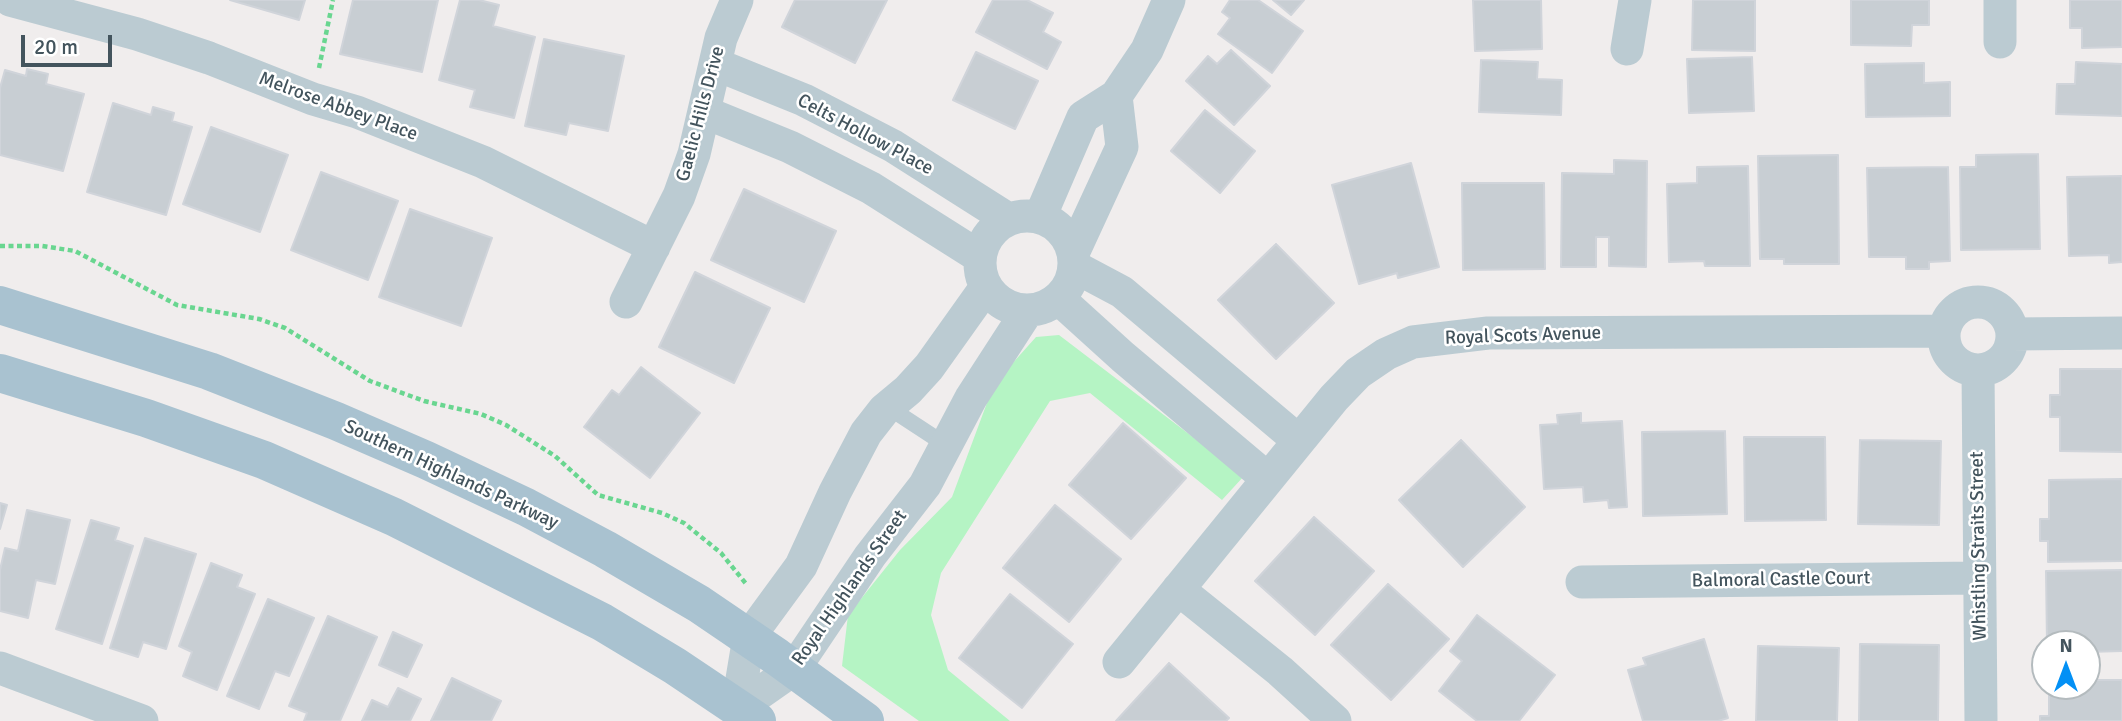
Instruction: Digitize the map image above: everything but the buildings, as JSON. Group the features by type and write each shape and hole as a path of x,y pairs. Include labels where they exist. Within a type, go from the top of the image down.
{"main road":[{"name":"Southern Highlands Parkway","path":"0,305 209,371 336,421 526,507 606,548 699,604 865,721"},
{"path":"0,373 146,418 264,460 394,517 602,622 675,666 747,715"}],"street":[{"name":"Melrose Abbey Place","path":"10,0 137,34 209,58 313,99 357,111 483,162 654,247"},
{"name":"Gaelic Hills Drive","path":"626,302 679,196 694,154 721,38 737,0"},
{"path":"1040,217 1083,117 1116,96 1147,50 1169,0"},
{"path":"1627,49 1635,0"},
{"path":"2000,0 2000,42"},
{"name":"Celts Hollow Place","path":"715,64 804,100 892,146 1008,219"},
{"path":"1116,96 1122,147 1074,259 1072,279 1059,299 1044,307 1028,310 1003,304 993,297 983,272 984,242 994,228 1008,219 1024,215 1040,217 1055,224 1067,236 1074,259 1122,292 1299,441"},
{"path":"704,111 790,147 871,188 983,272"},
{"path":"747,715 749,637 801,566 866,433 929,367 983,272"},
{"path":"1059,299 1123,357 1268,479"},
{"path":"1984,302 2003,313 2010,322 2012,334 2007,354 2000,363 1978,370 1958,363 1949,354 1944,331 1952,314 1961,306 1984,302"},
{"name":"Royal Highlands Street","path":"747,715 794,669 870,556 925,485 971,398 1028,310"},
{"name":"Royal Scots Avenue","path":"1119,662 1299,441 1358,373 1386,354 1413,342 1488,333 1944,331"},
{"path":"2012,334 2122,333"},
{"name":"Whistling Straits Street","path":"1978,370 1981,721"},
{"name":"Balmoral Castle Court","path":"1582,582 1979,578"},
{"path":"1178,589 1280,671 1335,721"},
{"path":"0,668 84,710 142,721"}],"lane":[{"path":"888,407 946,445"}],"path":[{"path":"313,99 333,0"},
{"path":"0,246 42,246 75,251 177,305 259,319 285,328 370,381 424,401 481,414 506,425 555,456 598,495 662,513 684,523 720,552 749,589"}],"green space":[{"path":"1059,335 1244,476 1222,500 1090,393 1050,401 941,573 931,615 948,670 1010,721 919,721 842,666 848,615 900,550 952,497 994,384 1036,337"}]}
